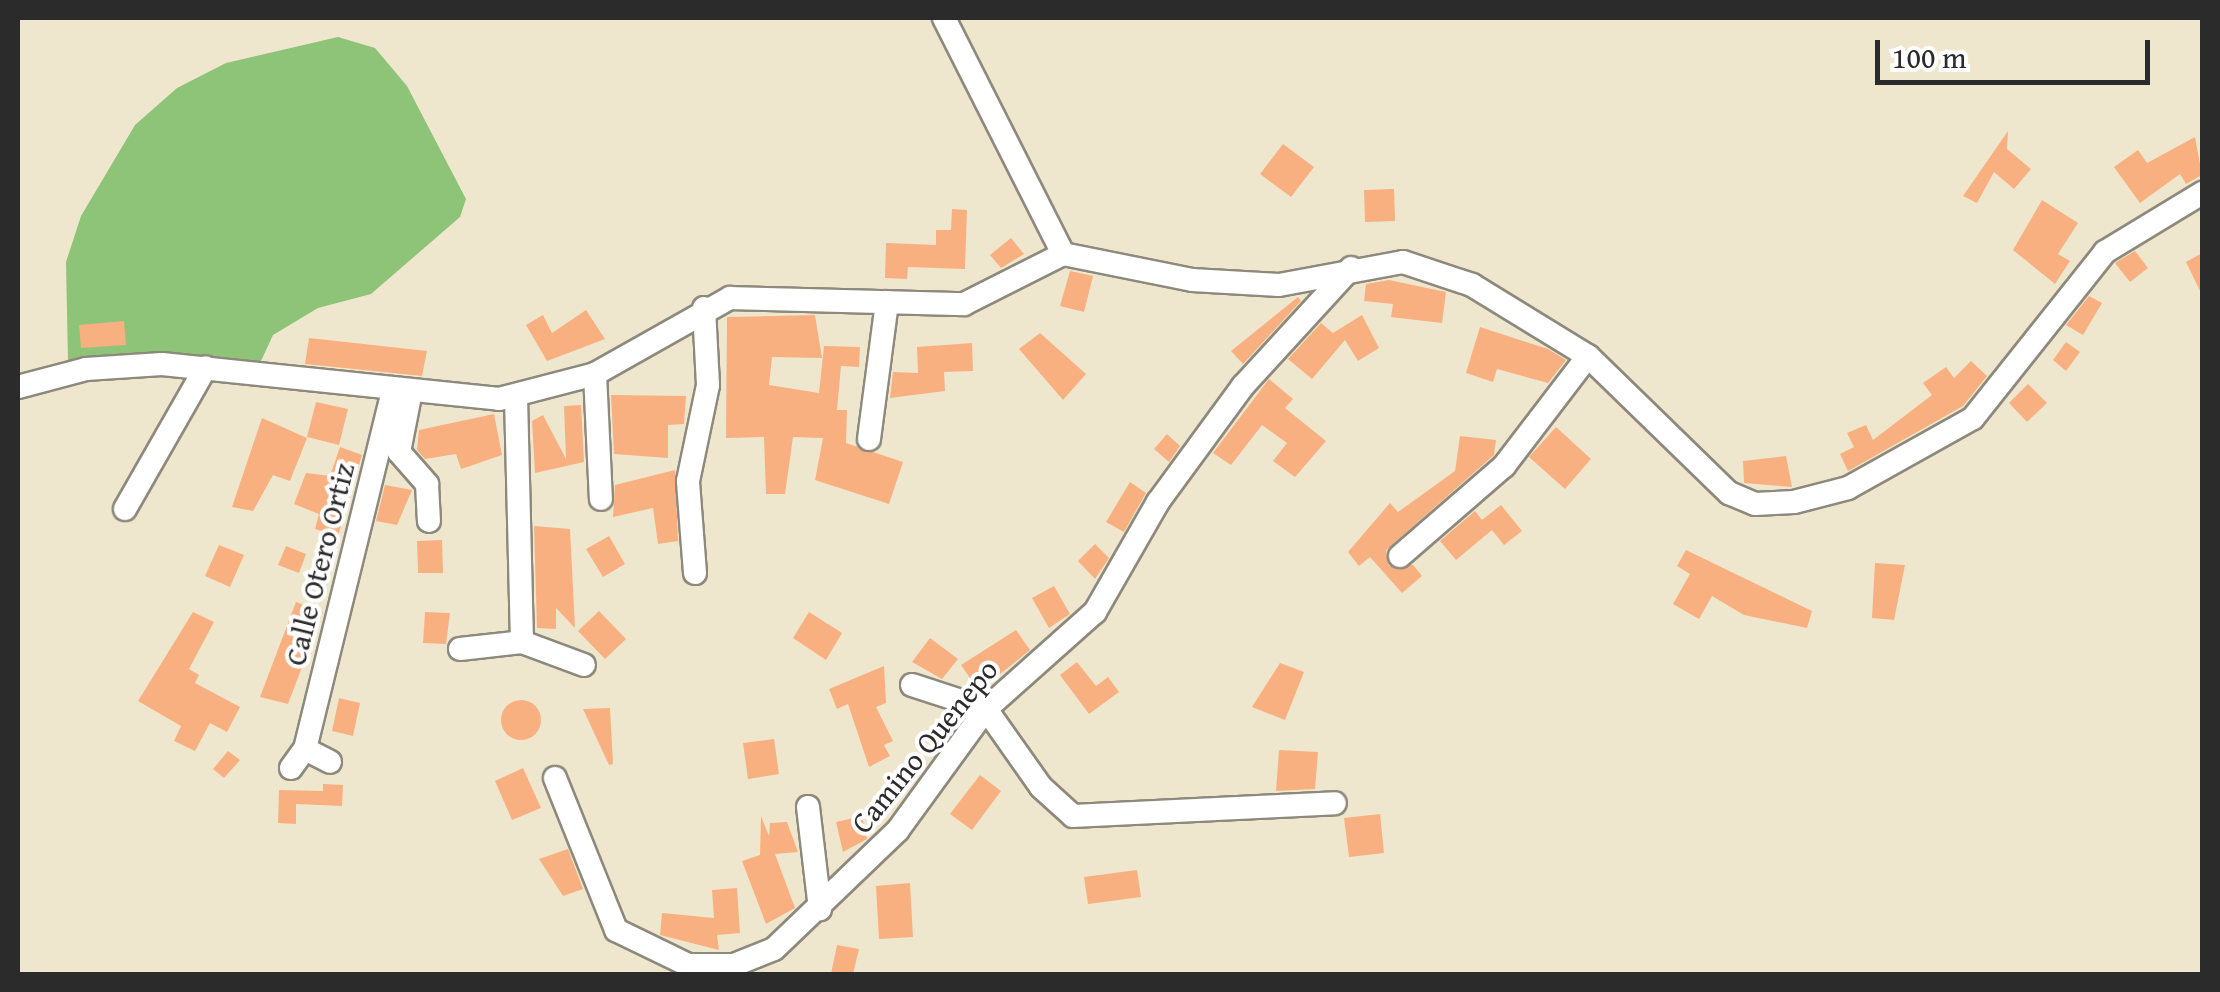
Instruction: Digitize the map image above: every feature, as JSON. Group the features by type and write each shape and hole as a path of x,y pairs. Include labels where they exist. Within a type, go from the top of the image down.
{"street":[{"path":"944,18 1063,254"},
{"path":"18,387 86,369 206,367 401,395 516,397 596,374 704,308 764,296 964,304 1063,254 1192,280 1279,284 1353,266 1403,262 1472,285 1588,356 1729,492 1755,504 1818,498 1972,418 2105,252 2202,194"},
{"name":"Camino Quenepo","path":"555,778 606,915 645,949 688,965 734,965 774,949 898,830 986,709 1094,612 1158,502 1244,386 1353,266"},
{"path":"869,440 887,302"},
{"path":"695,573 688,482 708,385 704,308"},
{"path":"1400,556 1504,466 1588,356"},
{"path":"125,510 206,367"},
{"path":"596,374 601,499"},
{"path":"401,395 399,452 427,484 429,521"},
{"name":"Calle Otero Ortiz","path":"330,762 298,758 401,395"},
{"path":"516,397 522,642"},
{"path":"460,650 522,642 555,647 584,666"},
{"path":"912,685 986,709 1040,787 1073,816 1335,802"},
{"path":"808,807 820,909"}],"green space":[{"path":"338,37 375,48 407,86 466,199 460,217 371,294 318,308 273,335 261,361 68,362 66,262 81,216 135,125 177,88 226,63"}],"building":[{"path":"2008,131 2007,149 2031,169 2014,189 1994,172 1977,203 1963,196"},
{"path":"2195,137 2202,175 2186,184 2180,174 2140,203 2114,167 2138,150 2147,163"},
{"path":"1283,144 1314,167 1291,197 1260,174"},
{"path":"1394,189 1395,221 1365,222 1364,190"},
{"path":"2042,200 2078,223 2058,254 2070,261 2055,284 2013,250"},
{"path":"952,209 967,210 965,269 908,267 907,279 885,278 886,243 936,245 936,230 951,230"},
{"path":"1011,238 1024,254 1001,268 990,255"},
{"path":"2135,251 2148,268 2130,282 2115,263"},
{"path":"2202,253 2202,295 2186,262"},
{"path":"1070,271 1093,276 1084,312 1060,306"},
{"path":"1389,280 1446,292 1442,323 1391,317 1393,304 1364,301 1366,284"},
{"path":"2089,296 2102,303 2083,335 2066,325"},
{"path":"1298,297 1301,301 1243,364 1231,351"},
{"path":"586,310 605,339 547,361 526,325 543,315 552,333"},
{"path":"815,315 822,358 772,357 769,385 819,393 824,346 860,347 859,367 841,366 837,410 847,410 846,443 903,462 889,504 815,480 823,438 793,437 785,494 766,494 764,437 726,438 727,317"},
{"path":"1362,315 1379,348 1358,361 1345,340 1312,379 1288,359 1321,323 1333,333"},
{"path":"124,321 126,345 81,348 79,325"},
{"path":"1480,327 1548,349 1566,360 1548,383 1497,369 1493,382 1466,373"},
{"path":"1040,333 1086,374 1063,400 1019,349"},
{"path":"309,338 427,351 422,376 305,364"},
{"path":"2066,342 2080,352 2066,371 2053,360"},
{"path":"972,343 973,371 944,372 945,391 890,398 893,372 918,373 917,347"},
{"path":"1971,361 1987,376 1963,406 1848,471 1840,454 1854,447 1847,433 1866,425 1873,440 1932,395 1923,383 1946,367 1954,378"},
{"path":"1269,379 1293,399 1285,408 1326,441 1295,477 1273,461 1287,443 1262,425 1231,465 1213,453"},
{"path":"2028,384 2047,403 2027,422 2009,403"},
{"path":"611,395 686,396 684,424 668,425 668,458 614,454"},
{"path":"316,402 348,409 339,445 307,437"},
{"path":"581,405 584,462 535,473 532,421 543,415 566,459 564,406"},
{"path":"494,414 502,455 461,469 456,454 425,459 417,450 419,430"},
{"path":"262,418 307,438 290,481 273,475 253,511 232,507"},
{"path":"1556,427 1591,459 1565,489 1529,457"},
{"path":"1167,434 1180,446 1169,462 1154,449"},
{"path":"1460,436 1496,440 1494,455 1386,550 1389,566 1413,565 1422,576 1402,593 1370,557 1359,566 1348,552 1390,503 1398,512 1455,471"},
{"path":"340,447 362,455 358,469 331,473"},
{"path":"1786,456 1792,487 1744,483 1743,461"},
{"path":"675,470 678,541 658,544 653,508 613,517 615,485"},
{"path":"306,473 355,479 338,536 315,529 319,514 294,504"},
{"path":"1130,482 1146,493 1124,532 1106,522"},
{"path":"385,485 412,490 397,525 376,521"},
{"path":"1501,505 1522,531 1504,545 1492,530 1456,560 1440,541 1475,511 1482,520"},
{"path":"534,526 570,529 575,628 556,608 556,629 537,628"},
{"path":"609,536 625,564 603,577 586,549"},
{"path":"442,540 443,573 418,573 417,541"},
{"path":"1095,544 1109,558 1095,579 1078,561"},
{"path":"219,545 244,555 230,587 205,576"},
{"path":"286,546 306,554 299,573 278,565"},
{"path":"1686,550 1812,611 1807,628 1744,615 1712,596 1699,619 1673,604 1690,574 1677,566"},
{"path":"1875,563 1905,565 1894,620 1872,618"},
{"path":"1054,586 1070,614 1049,628 1032,598"},
{"path":"296,602 323,612 288,704 260,697"},
{"path":"599,611 626,639 605,659 578,631"},
{"path":"193,612 214,622 189,669 199,675 195,683 240,707 227,732 210,723 195,751 174,741 181,726 138,701"},
{"path":"425,612 450,613 446,644 423,643"},
{"path":"809,612 842,633 826,660 793,638"},
{"path":"1016,630 1030,650 979,691 961,665"},
{"path":"930,638 958,659 942,679 912,662"},
{"path":"1077,662 1096,686 1108,677 1119,692 1089,714 1060,675"},
{"path":"1280,663 1304,672 1285,720 1252,707"},
{"path":"884,666 886,703 876,707 893,741 884,745 890,756 869,767 848,704 837,709 829,689"},
{"path":"339,698 360,703 353,736 332,731"},
{"path":"521,700 535,706 541,720 535,734 521,740 507,734 501,720 507,706"},
{"path":"610,708 613,764 609,765 583,709"},
{"path":"774,739 779,774 748,779 743,743"},
{"path":"1279,750 1318,752 1315,789 1276,791"},
{"path":"228,751 240,760 224,778 213,769"},
{"path":"523,768 541,808 512,820 495,781"},
{"path":"980,775 1001,791 972,830 950,814"},
{"path":"323,784 343,785 342,806 296,804 296,824 278,823 279,790 323,791"},
{"path":"1380,814 1384,853 1349,857 1344,818"},
{"path":"761,816 769,836 770,823 787,822 798,852 775,854 795,908 766,924 742,861 760,855"},
{"path":"862,816 867,839 843,852 836,822"},
{"path":"568,849 583,889 563,896 539,859"},
{"path":"1137,870 1141,897 1088,904 1084,877"},
{"path":"910,883 913,937 879,939 876,886"},
{"path":"737,888 740,933 717,935 719,950 660,935 662,913 714,918 712,890"},
{"path":"837,945 859,949 853,974 831,974"}]}
